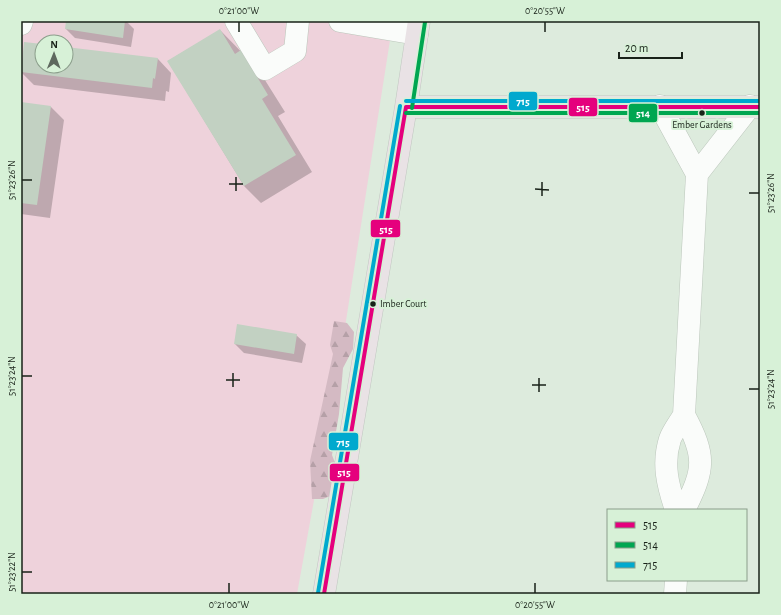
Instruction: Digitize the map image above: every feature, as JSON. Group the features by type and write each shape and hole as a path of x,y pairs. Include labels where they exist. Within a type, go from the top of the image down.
{"main road":[{"path":"324,594 406,107 418,27"},
{"path":"406,107 755,107"}],"street":[{"path":"236,21 265,70 295,51 298,21"},
{"path":"340,21 418,27"},
{"path":"660,106 697,174 684,415 670,438 665,466 669,490 676,509"},
{"path":"697,174 755,107"},
{"path":"684,415 697,438 701,465 694,489 684,509"},
{"path":"675,594 676,581"}],"shaded area":[{"name":"Imber Court","path":"21,21 393,21 343,340 297,594 21,594"}],"green space":[{"path":"334,321 347,323 354,332 353,349 343,368 339,414 332,455 339,473 333,495 323,499 312,499 310,461 333,354 330,345"}],"building":[{"path":"66,21 125,21 123,38 65,29"},
{"path":"220,29 235,54 241,50 268,95 262,99 296,155 244,186 167,61"},
{"path":"24,42 34,43 34,74 21,72"},
{"path":"74,48 158,58 152,88 37,74 74,74"},
{"path":"21,102 51,106 37,205 21,203"},
{"path":"237,324 297,334 294,354 234,344"}],"transit line":[{"name":"514","path":"412,108 425,22"},
{"name":"715","path":"406,101 760,101"},
{"name":"715","path":"318,593 400,106"},
{"name":"515","path":"406,107 760,107"},
{"name":"515","path":"324,594 406,107"},
{"name":"514","path":"406,113 760,113"}],"place":[{"name":"Ember Gardens","path":"702,113"},
{"name":"Imber Court","path":"373,304"}]}
